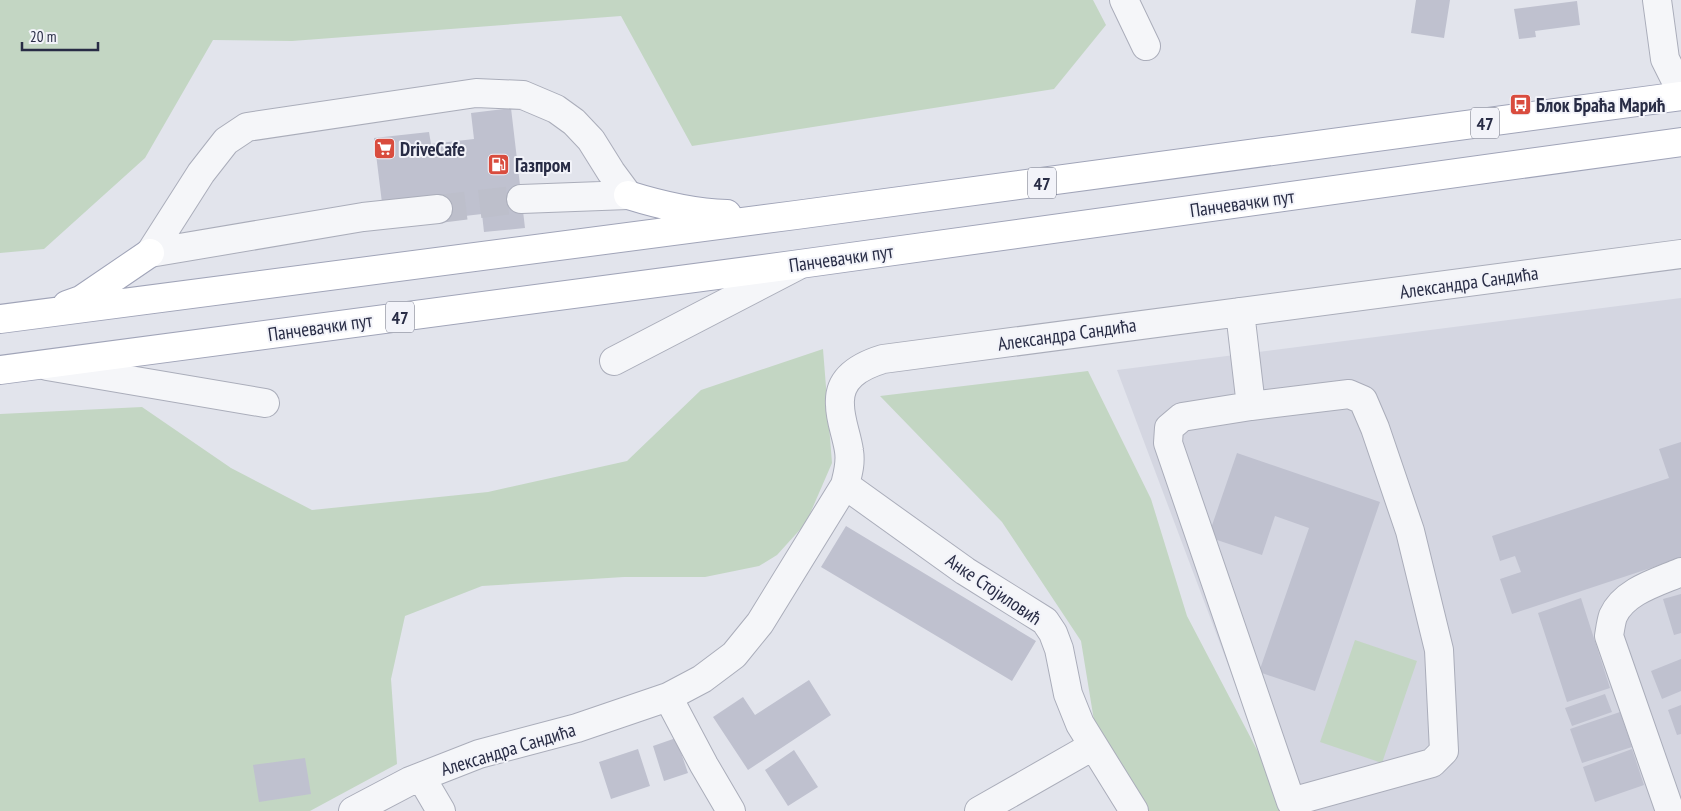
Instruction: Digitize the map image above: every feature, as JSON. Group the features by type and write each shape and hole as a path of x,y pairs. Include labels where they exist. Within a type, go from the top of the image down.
{"main road":[{"name":"47","path":"0,319 796,216 1681,96"},
{"name":"Панчевачки пут","path":"0,370 800,264 1681,142"},
{"path":"628,195 663,206 709,213 796,216"},
{"path":"40,315 54,308 81,300 150,253"}],"street":[{"path":"1124,0 1146,46"},
{"path":"1657,0 1665,59 1681,91"},
{"path":"150,253 201,173 226,141 247,127 476,93 523,95 556,109 574,122 592,140 611,172 628,195"},
{"path":"521,199 628,195"},
{"path":"150,253 363,217 438,209"},
{"name":"Александра Сандића","path":"353,811 421,777 479,754 577,728 668,697 702,679 734,656 760,622 845,485 849,469 850,452 840,405 842,388 851,374 865,364 882,359 1681,254"},
{"path":"614,361 800,264"},
{"path":"1240,312 1251,406"},
{"path":"38,365 265,403"},
{"path":"1349,394 1363,400 1376,428 1410,531 1439,650 1444,751 1432,763 1291,802 1168,443 1169,428 1182,417 1251,406 1349,394"},
{"name":"Анке Стојиловић","path":"845,485 965,571 1045,621 1053,633 1059,649 1071,702 1080,724 1134,811"},
{"path":"1670,811 1609,636 1613,616 1625,600 1640,588 1681,572"},
{"path":"668,697 731,811"},
{"path":"979,811 1093,746"},
{"path":"421,777 441,811"}],"shaded area":[{"path":"1681,298 1681,811 1283,811 1117,370"}],"green space":[{"path":"0,0 1093,0 1106,25 1054,89 692,146 621,16 292,41 213,40 145,158 44,249 0,253"},
{"path":"823,349 832,463 806,523 777,555 759,566 705,577 624,577 482,586 405,616 391,679 397,764 310,811 0,811 0,414 142,407 231,468 312,510 488,492 627,461 701,390"},
{"path":"1088,371 1151,499 1187,616 1289,811 1142,811 1097,739 1081,641 1002,522 880,396"},
{"path":"1355,640 1417,661 1382,763 1320,742"}],"building":[{"path":"1416,0 1450,0 1444,38 1411,33"},
{"path":"1577,1 1580,25 1535,31 1536,37 1519,39 1514,9"},
{"path":"511,108 525,228 484,232 482,214 439,219 383,211 374,138 429,132 431,144 474,139 471,113"},
{"path":"1681,442 1681,558 1512,614 1500,579 1521,572 1515,556 1500,561 1492,536 1669,478 1659,449"},
{"path":"1237,453 1380,502 1315,691 1259,672 1309,528 1275,516 1262,555 1208,537"},
{"path":"846,526 1036,641 1012,681 821,567"},
{"path":"1681,594 1681,633 1674,635 1663,599"},
{"path":"1581,598 1610,688 1567,702 1538,613"},
{"path":"1681,659 1681,691 1662,699 1651,671"},
{"path":"809,680 831,715 748,770 713,717 743,697 755,715"},
{"path":"1605,694 1612,712 1572,726 1565,708"},
{"path":"1681,705 1681,734 1677,735 1668,710"},
{"path":"1620,712 1632,747 1582,763 1570,729"},
{"path":"676,738 688,773 664,781 653,746"},
{"path":"638,749 650,786 611,799 599,762"},
{"path":"1632,749 1644,785 1595,802 1583,767"},
{"path":"794,750 818,787 788,806 765,770"},
{"path":"305,758 311,794 259,802 253,765"}],"tunnel":[{"path":"438,209 521,199"}],"place":[{"name":"Блок Браћа Марић","path":"1520,105"},
{"name":"DriveCafe","path":"384,149"},
{"name":"Газпром","path":"499,165"}]}
